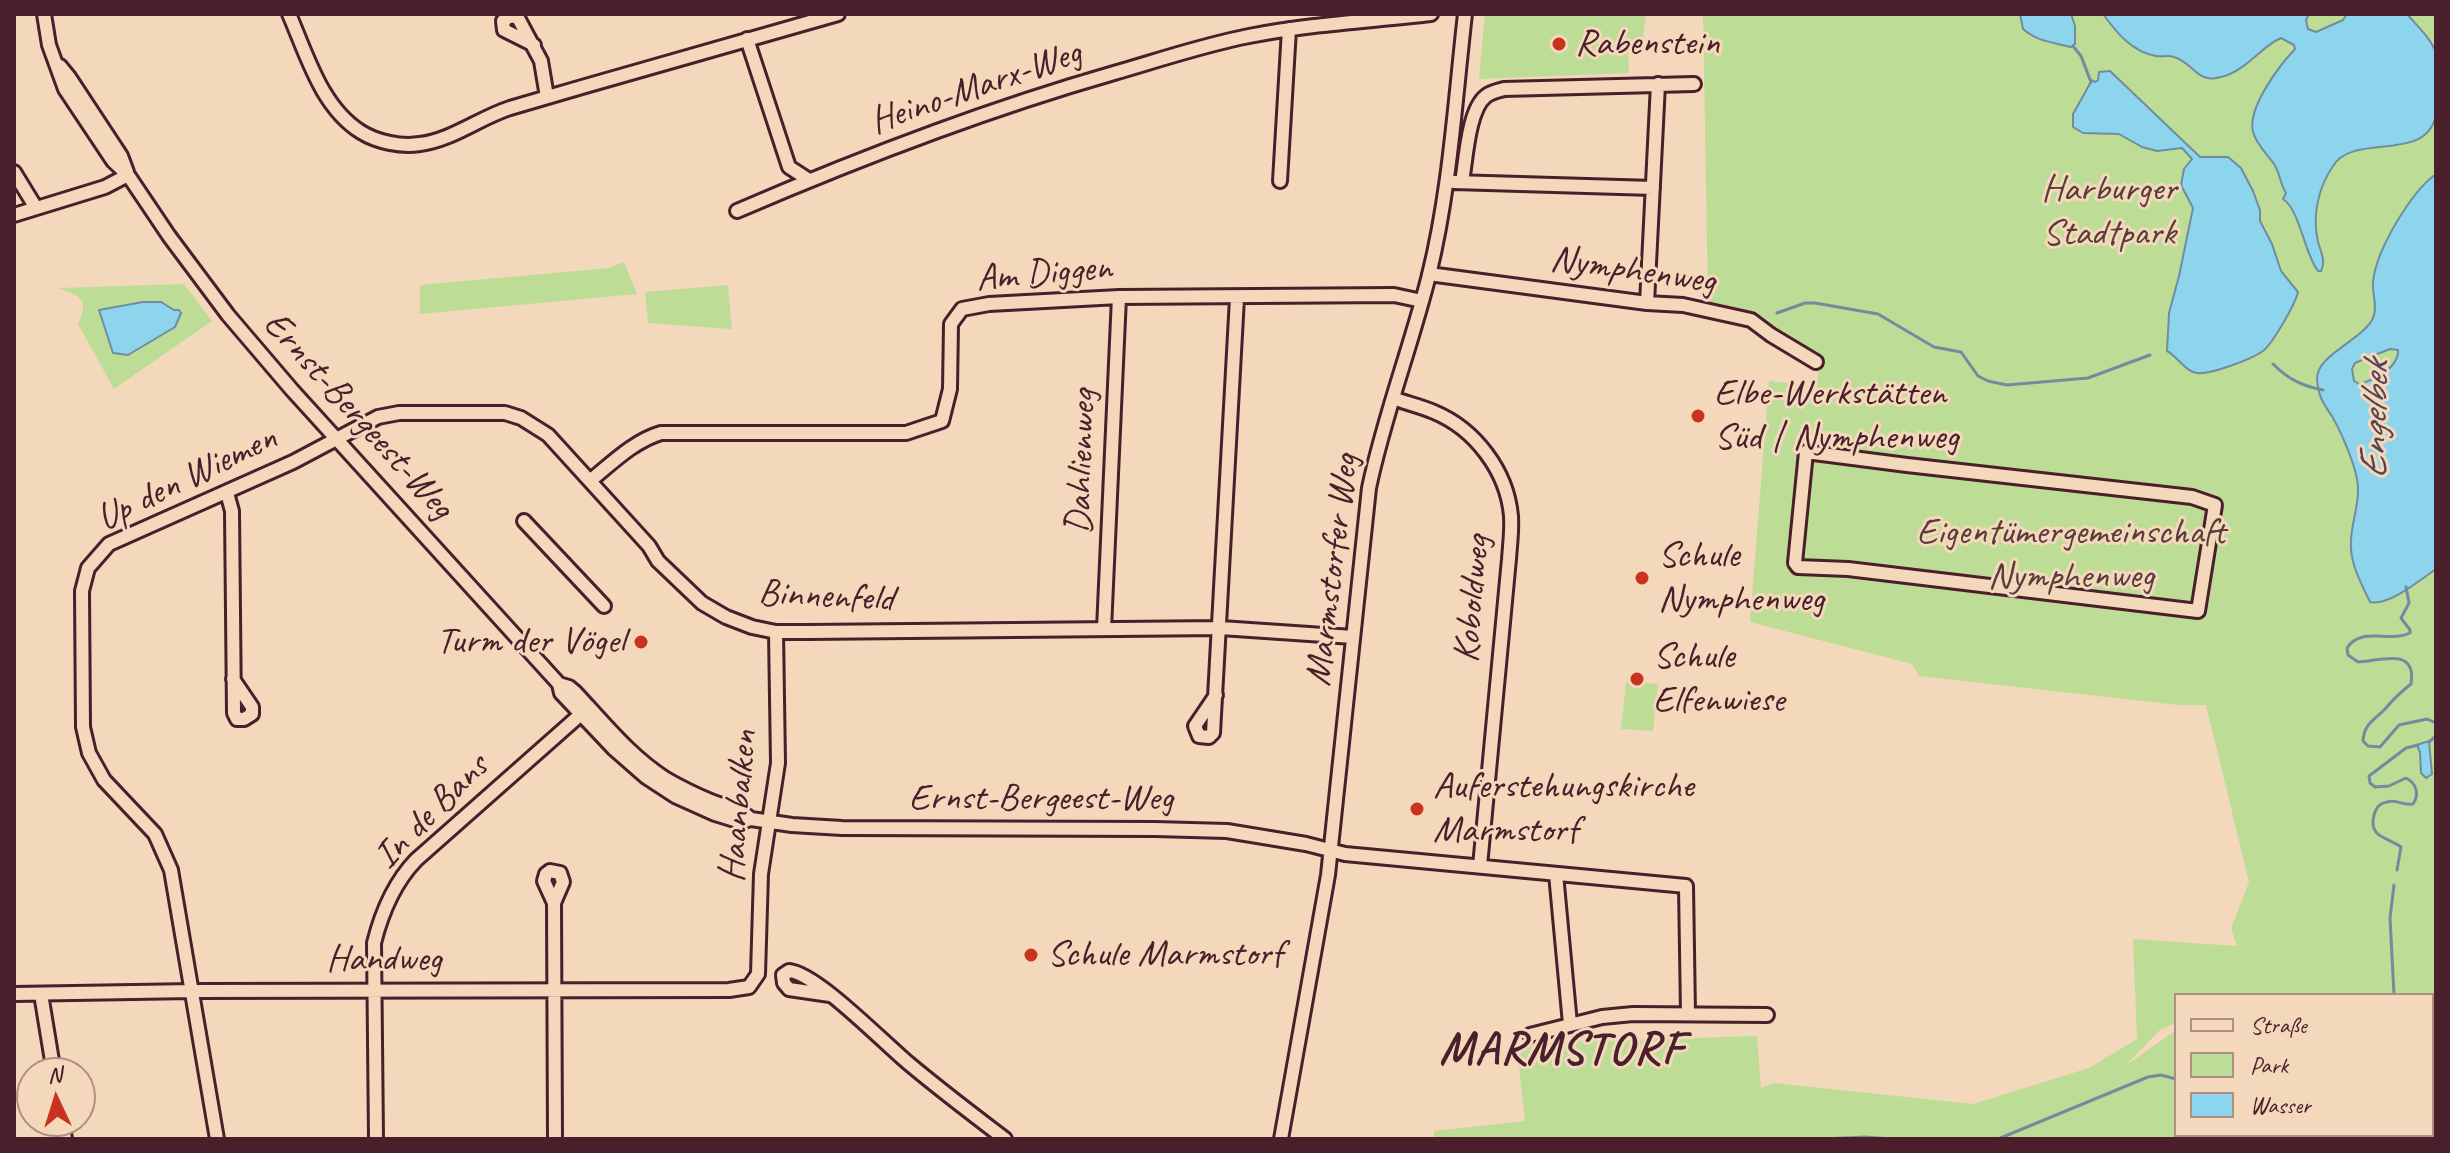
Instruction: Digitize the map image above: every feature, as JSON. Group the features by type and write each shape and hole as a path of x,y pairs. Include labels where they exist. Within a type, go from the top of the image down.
{"street":[{"name":"Ernst-Bergeest-Weg","path":"44,14 55,62 69,77 121,156 128,175 211,295 336,439 559,684 561,693 585,711 633,767 662,789 715,814 741,822 751,819 842,828 1227,831 1345,854 1686,886 1688,1014"},
{"path":"289,14 322,91 340,114 362,132 395,144 419,145 443,139 498,112 838,14"},
{"name":"Heino-Marx-Weg","path":"737,211 974,117 1213,44 1289,29 1431,14"},
{"name":"Marmstorfer Weg","path":"1281,1139 1331,849 1369,488 1422,301 1445,202 1465,14"},
{"path":"514,15 541,61 547,97"},
{"path":"1280,181 1289,29"},
{"path":"747,39 789,167 809,180"},
{"path":"1647,303 1658,84"},
{"path":"1462,182 1474,115 1479,102 1489,93 1504,89 1694,84"},
{"path":"14,172 36,208"},
{"path":"14,215 105,187 128,175"},
{"path":"1447,182 1653,188"},
{"name":"Nymphenweg","path":"1429,274 1683,305 1751,320 1816,362"},
{"name":"Am Diggen","path":"591,480 624,453 648,437 661,433 906,433 942,421 950,389 951,324 962,309 1007,303 1119,297 1394,295 1422,301"},
{"name":"Dahlienweg","path":"1104,629 1119,297"},
{"path":"1216,695 1237,298"},
{"name":"Koboldweg","path":"1393,398 1435,413 1473,439 1490,458 1508,497 1511,527 1509,559 1480,866"},
{"name":"Binnenfeld","path":"336,439 378,417 392,414 505,413 521,418 548,435 649,546 658,561 702,603 726,617 776,632 1221,628 1353,637"},
{"name":"Up den Wiemen","path":"217,1139 171,870 155,834 104,780 89,753 83,727 81,607 88,568 109,544 227,493 336,439"},
{"path":"1806,452 2192,497 2215,505 2198,611 1848,569 1798,567 1795,563 1797,534 1806,452"},
{"path":"227,493 232,511 233,679"},
{"path":"524,521 604,606"},
{"name":"Haanbalken","path":"753,984 759,970 760,890 778,763 776,632"},
{"name":"In de Bans","path":"376,1139 374,943 387,902 416,860 585,711"},
{"path":"1556,874 1570,1024"},
{"path":"554,903 555,1139"},
{"name":"Handweg","path":"14,994 737,990 753,984"},
{"path":"41,994 51,1057"},
{"path":"830,995 1005,1139"},
{"path":"1530,1035 1570,1024 1633,1014 1767,1015"}],"green space":[{"name":"Rabenstein","path":"1485,14 1646,14 1643,38 1628,50 1629,73 1479,79"},
{"name":"Harburger Stadtpark","path":"1703,14 2436,14 2436,1139 1434,1139 1434,1131 1525,1121 1517,1049 1523,1043 1757,1036 1761,1088 1774,1083 1973,1104 2089,1068 2137,1039 2133,939 2237,946 2231,928 2249,882 2206,705 2178,705 1919,676 1912,664 1750,622 1769,381 1816,386 1820,367 1750,314 1708,301"},
{"path":"624,262 637,294 420,314 420,285 609,268"},
{"path":"184,284 212,321 114,389 78,324 83,309 81,299 58,288"},
{"path":"728,285 732,329 648,323 645,292"},
{"path":"1626,682 1658,684 1653,731 1621,729"}],"water":[{"path":"2020,14 2071,14 2075,44 2071,47 2034,37 2023,29"},
{"path":"2103,14 2309,14 2306,20 2308,29 2316,32 2343,20 2347,14 2407,14 2428,38 2436,54 2436,115 2430,130 2419,139 2357,151 2343,156 2333,166 2320,193 2316,212 2316,232 2323,260 2321,271 2318,271 2294,212 2283,199 2286,193 2276,167 2253,132 2252,122 2259,100 2273,76 2295,49 2294,45 2281,38 2230,74 2210,78 2198,74 2174,57 2147,54 2132,46"},
{"path":"2110,71 2200,157 2228,157 2241,168 2253,191 2260,210 2260,221 2281,271 2298,292 2277,333 2258,354 2221,369 2197,373 2167,351 2169,313 2193,208 2181,185 2184,169 2192,159 2182,148 2157,151 2142,147 2119,134 2083,133 2073,127 2073,114 2092,80 2098,80 2099,72"},
{"path":"2436,174 2436,569 2395,596 2370,602 2356,572 2351,548 2358,494 2355,472 2340,431 2320,396 2317,379 2324,362 2368,326 2373,318 2373,282 2381,254 2396,223 2426,182","holes":["2390,349 2398,350 2390,368 2372,380 2359,384 2354,381 2352,369 2355,363"]},
{"path":"161,302 179,310 181,313 175,327 128,355 113,353 99,310"},
{"path":"2429,741 2432,774 2426,778 2421,773 2417,745"}],"waterway":[{"path":"2073,46 2081,56 2091,82"},
{"path":"1777,313 1805,303 1815,303 1878,314 1934,347 1961,352 1978,376 2007,385 2088,378 2150,355"},
{"path":"2273,364 2296,381 2323,390"},
{"name":"Engelbek","path":"2406,587 2409,603 2401,618 2410,633 2402,636 2368,636 2353,641 2347,648 2348,655 2358,662 2395,658 2408,664 2411,672 2411,684 2371,722 2365,730 2363,741 2368,746 2380,747 2399,725 2427,719 2436,723"},
{"name":"Engelbek","path":"2429,742 2436,736"},
{"name":"Engelbek","path":"2397,870 2401,847 2376,833 2374,815 2378,806 2384,803 2413,804 2416,789 2406,778 2389,786 2375,787 2370,783 2369,776 2406,748 2418,745"},
{"name":"Engelbek","path":"2394,885 2390,918 2394,993"},
{"path":"1998,1139 2148,1077 2161,1075 2174,1078"},
{"path":"1823,1139 1891,1139"}],"place":[{"name":"Rabenstein","path":"1559,44"},
{"name":"Elbe-Werkstätten Süd | Nymphenweg","path":"1698,416"},
{"name":"Schule Nymphenweg","path":"1642,578"},
{"name":"Turm der Vögel","path":"641,642"},
{"name":"Schule Elfenwiese","path":"1637,679"},
{"name":"Auferstehungskirche Marmstorf","path":"1417,809"},
{"name":"Schule Marmstorf","path":"1031,955"}],"district":[{"name":"MARMSTORF","path":"1562,1051"}],"park label":[{"name":"Eigentümergemeinschaft Nymphenweg","path":"2071,555"}]}
